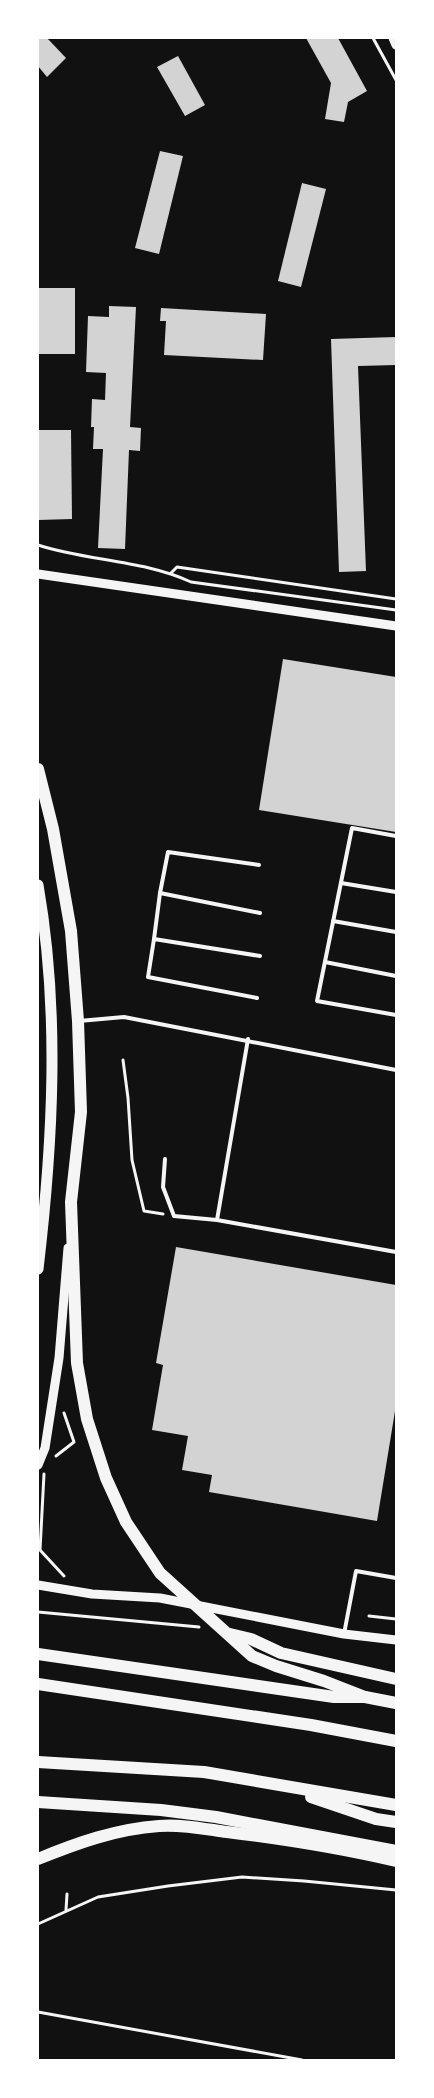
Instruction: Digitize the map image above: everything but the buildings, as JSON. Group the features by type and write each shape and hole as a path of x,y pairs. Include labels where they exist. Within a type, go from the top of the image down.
{"highway":[{"path":"38,769 53,830 70,931 78,1021 81,1112 72,1202 77,1363 87,1418 95,1448 116,1501 131,1530 160,1573 252,1656 365,1697 396,1703"},
{"path":"228,1633 251,1639 281,1653 396,1679"},
{"path":"38,1654 334,1697 365,1697"},
{"path":"38,1684 311,1725 396,1741"},
{"path":"38,1762 204,1772 396,1805"},
{"path":"276,1784 376,1819 396,1822"},
{"path":"38,1802 161,1810 266,1825 396,1851"},
{"path":"161,1810 256,1835"},
{"path":"38,1858 92,1838 142,1828 184,1826 256,1835 396,1861"}],"main road":[{"path":"38,885 50,987 52,1095 38,1269"}],"street":[{"path":"392,38 396,45"},
{"path":"38,574 396,626"},
{"path":"38,1465 45,1448 59,1358 72,1202"},
{"path":"38,1433 48,1427"},
{"path":"38,1585 92,1594 160,1598 344,1634 396,1640"}],"lane":[{"path":"396,836 352,828 317,1001 396,1015"},
{"path":"257,998 148,978 168,852 259,865"},
{"path":"341,883 396,892"},
{"path":"160,893 260,913"},
{"path":"333,921 396,932"},
{"path":"154,939 260,956"},
{"path":"325,962 396,976"},
{"path":"78,1021 124,1016 248,1039 396,1070"},
{"path":"217,1220 248,1039"},
{"path":"165,1159 163,1187 174,1216 217,1220 396,1252"},
{"path":"344,1634 356,1571 396,1578"}],"path":[{"path":"373,38 396,80"},
{"path":"38,545 82,556 171,573 191,582 396,610"},
{"path":"171,573 177,567 396,599"},
{"path":"123,1060 128,1098 132,1160 144,1211 174,1216"},
{"path":"52,1459 74,1442 63,1411"},
{"path":"44,1474 40,1550 62,1576 70,1577"},
{"path":"38,1612 89,1617"},
{"path":"368,1616 396,1619"},
{"path":"38,1924 98,1897 242,1877 396,1890"},
{"path":"66,1911 67,1894"},
{"path":"38,2012 302,2060"}]}
